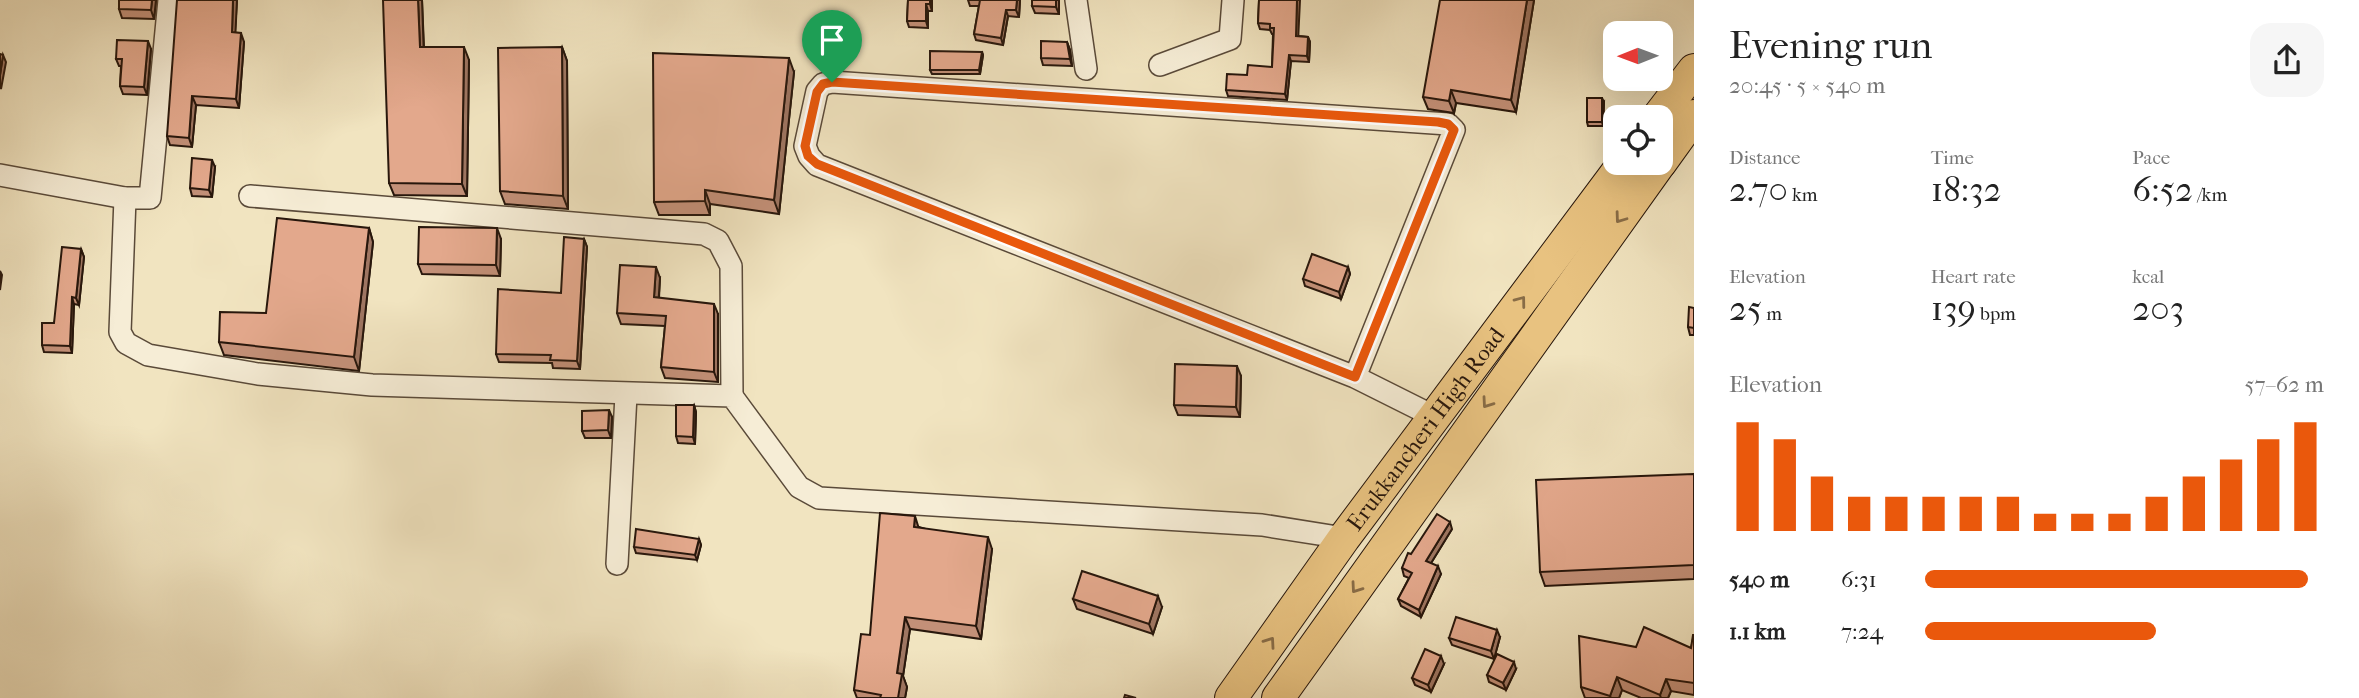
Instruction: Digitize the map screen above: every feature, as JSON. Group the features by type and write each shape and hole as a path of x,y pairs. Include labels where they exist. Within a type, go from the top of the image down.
{"main road":[{"path":"1667,105 1694,70"},
{"path":"1673,145 1694,116"},
{"name":"Erukkancheri High Road","path":"1231,698 1344,538 1615,175"},
{"path":"1278,698 1652,175"},
{"path":"1496,335 1520,356"}],"street":[{"path":"0,175 125,198 150,198 169,0"},
{"path":"1076,0 1086,69"},
{"path":"1160,65 1230,39 1233,0"},
{"path":"1355,377 1454,130 1448,124 832,82 823,84 817,92 805,146 808,156 817,164 1355,377 1434,417"},
{"path":"250,196 705,234 718,241 731,266 732,396 799,487 819,498 1262,525 1344,538"},
{"path":"125,198 120,332 126,343 148,355 258,374 372,385 626,395 732,396"},
{"path":"617,564 626,395"}],"building":[{"path":"119,0 152,0 151,10 119,9"},
{"path":"177,0 233,0 232,32 241,33 236,99 192,96 189,138 167,136"},
{"path":"383,0 418,0 420,47 464,47 462,184 389,183"},
{"path":"908,0 930,0 930,4 926,4 926,21 907,21"},
{"path":"980,0 1017,0 1016,10 1006,10 1001,38 974,34"},
{"path":"1032,0 1056,0 1056,7 1032,6"},
{"path":"1259,0 1297,0 1296,36 1308,37 1307,56 1289,55 1285,94 1226,90 1227,74 1247,75 1248,65 1272,67 1274,28 1270,28 1270,24 1258,23"},
{"path":"1440,0 1527,0 1511,100 1451,90 1449,101 1423,97"},
{"path":"117,40 148,41 144,87 120,86 122,59 116,59"},
{"path":"1041,41 1067,42 1070,59 1041,58"},
{"path":"562,47 563,196 500,191 498,48"},
{"path":"930,51 982,52 979,70 930,70"},
{"path":"653,53 789,58 774,200 705,190 705,201 654,202"},
{"path":"0,54 3,55 0,75"},
{"path":"1587,98 1602,98 1602,122 1587,122"},
{"path":"192,158 212,160 209,190 190,188"},
{"path":"277,218 369,228 354,357 219,342 220,312 266,313"},
{"path":"419,227 497,228 496,265 418,264"},
{"path":"564,237 584,239 577,361 550,360 551,355 496,354 498,289 561,293"},
{"path":"62,247 81,249 76,298 72,297 70,346 42,345 42,323 54,323"},
{"path":"1312,254 1348,267 1339,292 1303,279"},
{"path":"620,265 656,267 654,297 714,304 714,372 661,367 666,316 617,313"},
{"path":"1689,307 1694,308 1694,328 1688,327"},
{"path":"1175,364 1237,366 1236,407 1174,405"},
{"path":"676,405 694,405 693,437 676,436"},
{"path":"609,410 608,430 582,431 582,411"},
{"path":"1694,474 1694,565 1540,572 1536,480"},
{"path":"880,513 915,516 914,527 988,537 976,626 905,617 897,673 902,674 898,698 880,698 881,695 854,690 861,634 870,635"},
{"path":"1437,514 1450,522 1426,561 1438,566 1419,610 1398,599 1412,573 1402,568 1408,553 1411,554"},
{"path":"636,529 699,539 695,555 634,547"},
{"path":"1082,571 1158,596 1149,624 1073,599"},
{"path":"1456,617 1497,630 1491,651 1449,638"},
{"path":"1644,627 1691,648 1694,635 1694,683 1666,679 1660,695 1617,677 1610,696 1581,687 1579,636 1636,647"},
{"path":"1425,649 1441,656 1428,685 1412,678"},
{"path":"1497,654 1514,662 1503,683 1487,675"}],"route":[{"path":"832,82 1438,122 1448,124 1454,130 1355,377 817,164 808,156 805,146 817,92 823,84 832,82"}]}
